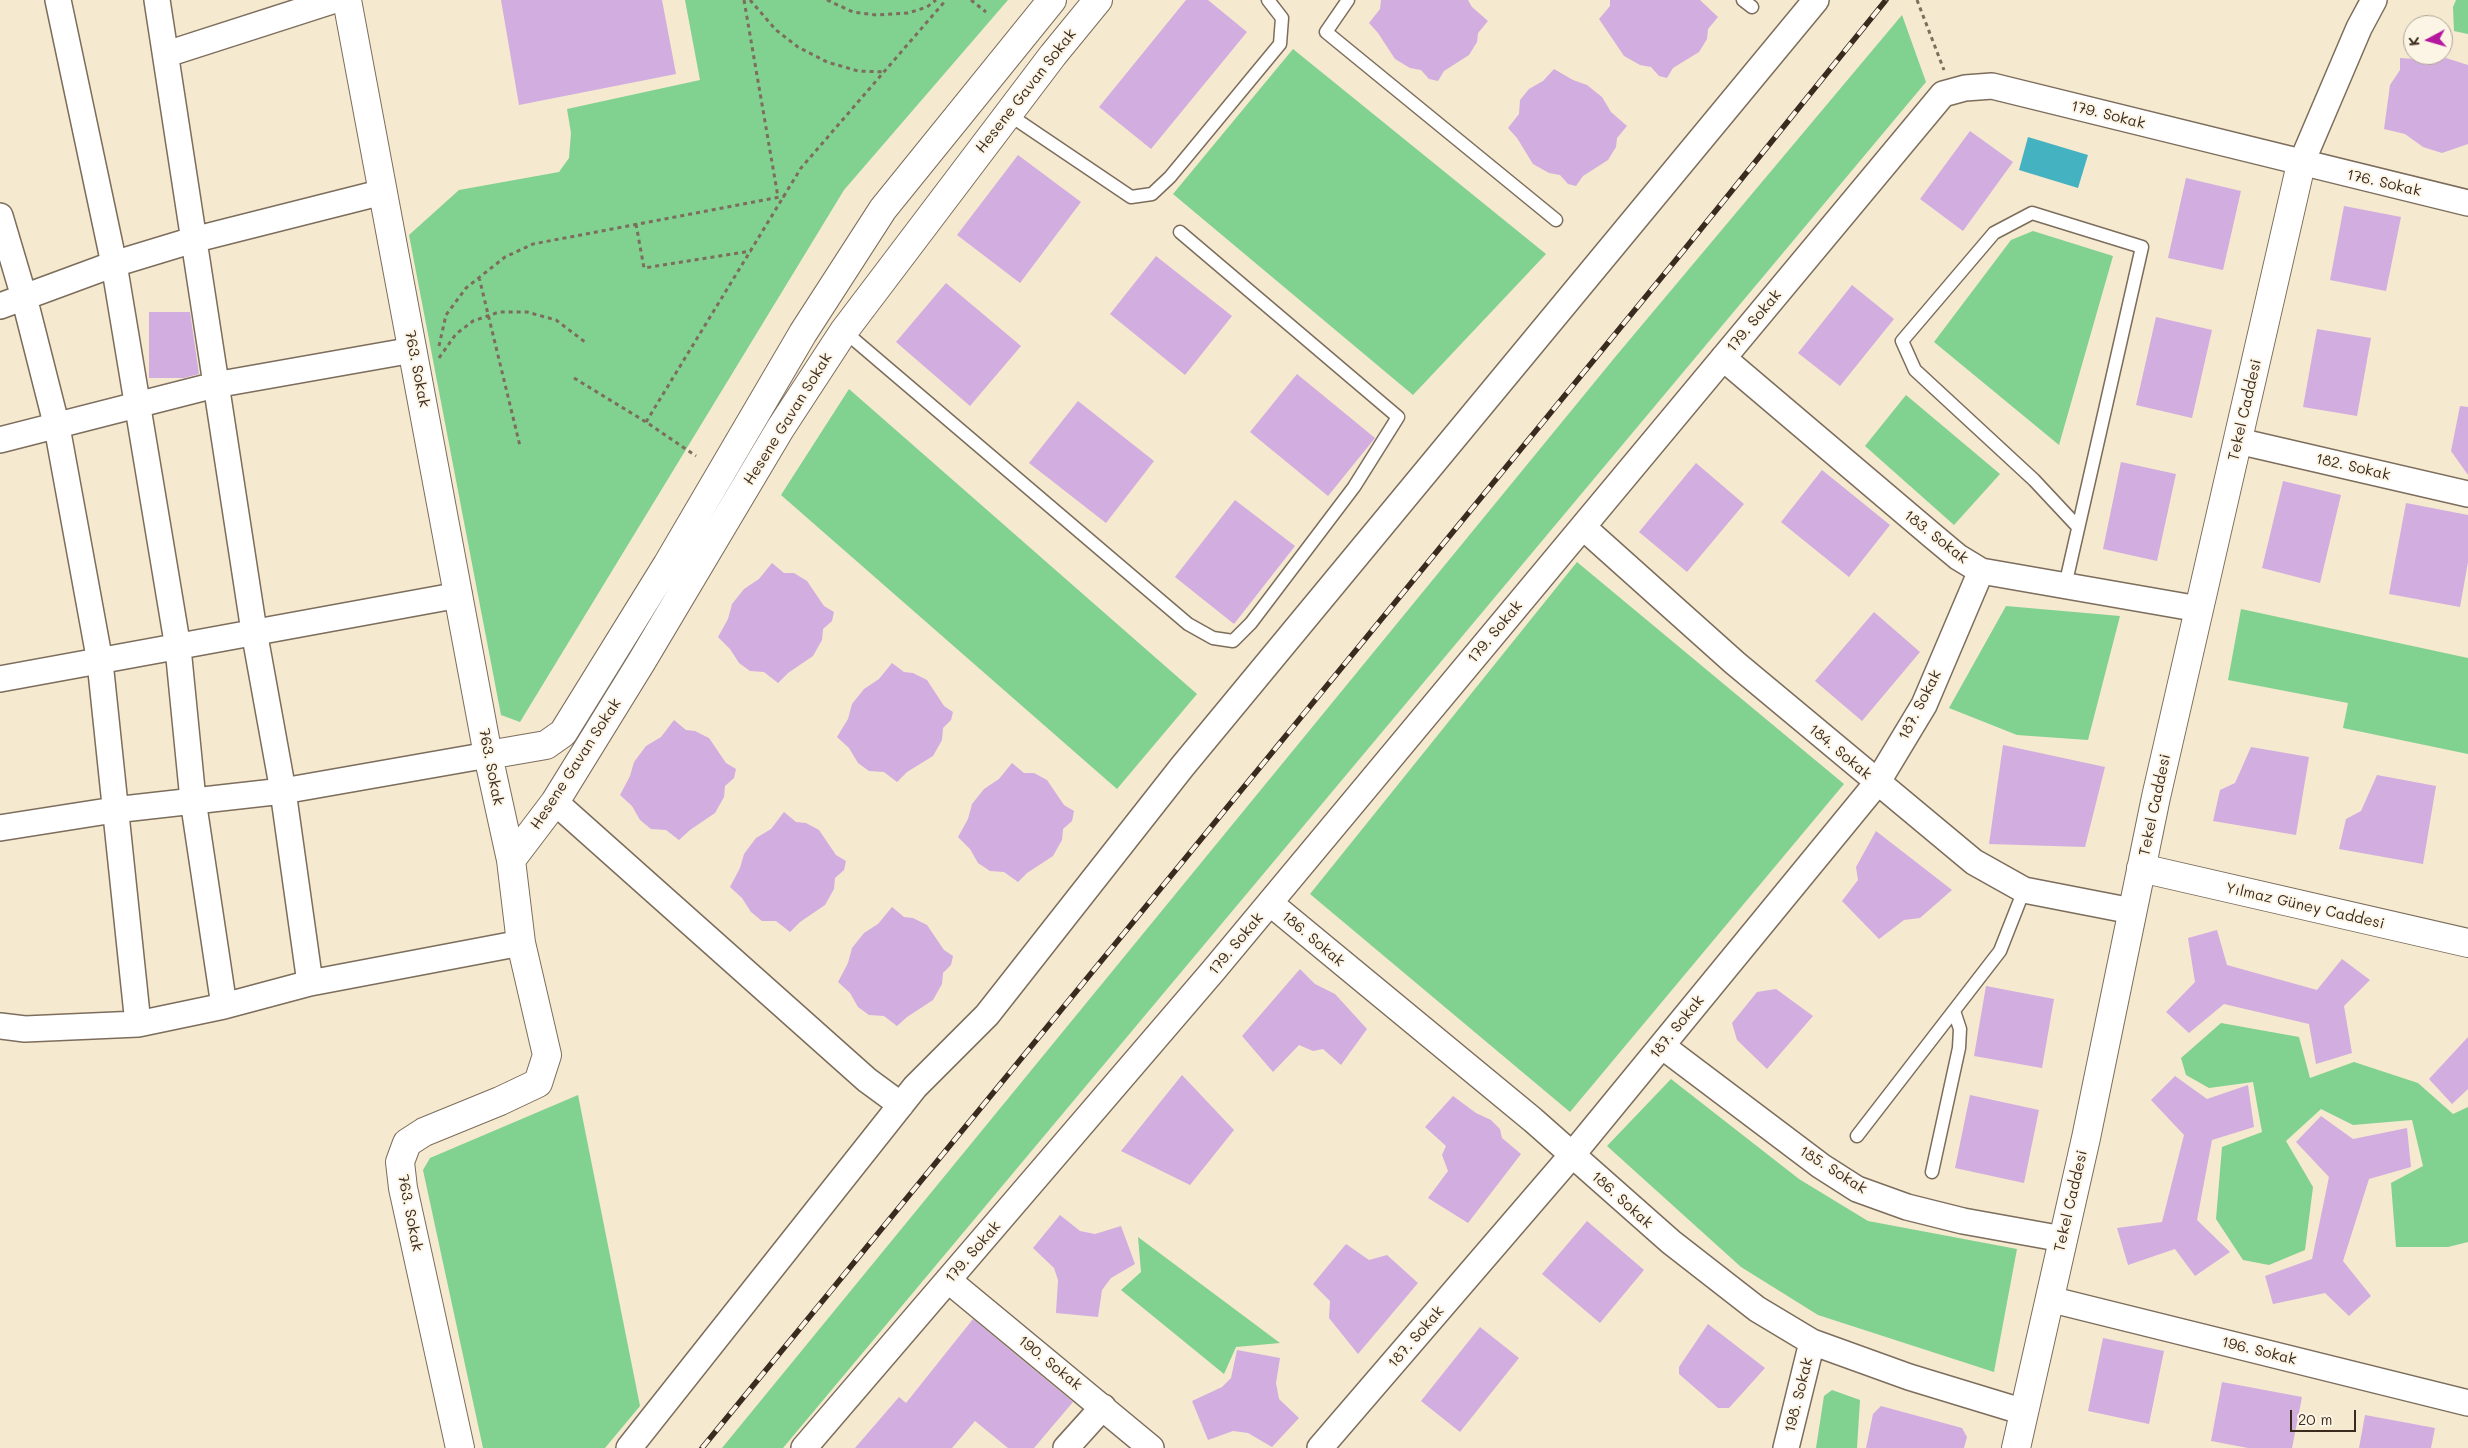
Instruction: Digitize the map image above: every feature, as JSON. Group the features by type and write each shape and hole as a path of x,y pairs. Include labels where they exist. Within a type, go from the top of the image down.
{"street":[{"path":"58,0 114,264 138,405 178,648 193,800 224,1006"},
{"path":"157,0 167,54 193,240 254,631 283,791 310,983"},
{"path":"167,54 335,0"},
{"name":"763. Sokak","path":"347,0 460,595 488,755 511,860 521,943 547,1055 538,1083 424,1132 407,1142 400,1162 403,1188 460,1448"},
{"path":"0,828 114,810 283,791 546,745 563,734 667,565 803,333 883,209 1052,0"},
{"name":"Hesene Gavan Sokak","path":"511,860 555,802 780,428 844,331 1053,55 1098,0"},
{"path":"629,1448 915,1087 986,1015 1182,767 1816,0"},
{"path":"2301,164 2359,28 2374,0"},
{"name":"179. Sokak","path":"804,1448 1270,903 1943,94 1965,88 1992,86 2301,164"},
{"name":"176. Sokak","path":"2301,164 2468,203"},
{"name":"Tekel Caddesi","path":"2016,1448 2063,1239 2141,868 2301,164"},
{"path":"0,306 114,264 193,240 383,192"},
{"path":"0,216 24,297 57,427 100,662 114,810 138,1024"},
{"path":"0,440 57,427 215,385 413,350"},
{"name":"183. Sokak","path":"1723,358 1958,557 1981,571 2199,609"},
{"name":"182. Sokak","path":"2238,440 2468,494"},
{"name":"184. Sokak","path":"1582,527 1735,663 1974,862 2024,890 2132,911"},
{"name":"187. Sokak","path":"1320,1448 1572,1155 1877,783 1924,705 1981,571"},
{"path":"0,679 178,648 254,631 460,595"},
{"path":"555,802 866,1080 901,1105"},
{"name":"Yılmaz Güney Caddesi","path":"2141,868 2468,943"},
{"name":"186. Sokak","path":"1270,903 1572,1155 1671,1242 1756,1309 1812,1342 1909,1377 2024,1412"},
{"path":"0,1026 25,1029 138,1024 224,1006 310,983 521,943"},
{"name":"185. Sokak","path":"1662,1046 1821,1166 1858,1190 1907,1207 2063,1239"},
{"name":"190. Sokak","path":"948,1280 1151,1448"},
{"name":"196. Sokak","path":"2049,1299 2468,1403"},
{"name":"198. Sokak","path":"1786,1448 1812,1342"},
{"path":"1066,1448 1103,1407"}],"lane":[{"path":"1008,114 1131,197 1152,194 1170,177 1280,44 1282,18 1268,0"},
{"path":"1348,0 1326,32 1556,220"},
{"path":"2065,586 2142,247 2032,213 1994,233 1902,341 1915,370 2034,480 2078,527"},
{"path":"844,331 1188,624 1213,638 1233,641 1251,623 1354,486 1398,417 1180,232"},
{"path":"1858,1136 2000,952 2024,890"},
{"path":"1932,1172 1959,1048 1960,1029 1954,1011"}],"path":[{"path":"744,0 778,197"},
{"path":"750,0 776,30 798,47 827,62 858,71 886,72"},
{"path":"827,0 853,12 877,15 908,13 927,7 936,0"},
{"path":"646,422 801,168 886,72 946,0"},
{"path":"972,0 986,12"},
{"path":"1916,0 1953,91"},
{"path":"437,367 439,339 446,315 466,288 505,257 533,244 785,196"},
{"path":"636,224 644,268 751,251"},
{"path":"478,277 489,315 520,446"},
{"path":"438,359 456,334 473,320 499,312 527,312 556,320 585,342"},
{"path":"574,378 646,422 696,456"}],"green space":[{"path":"685,0 1008,0 844,190 520,722 501,715 409,235 459,190 559,172 569,158 571,133 567,109 700,80"},
{"path":"2456,0 2468,0 2468,34 2454,31 2453,7"},
{"path":"1902,15 1926,82 783,1448 722,1448 1616,356"},
{"path":"1293,49 1546,254 1413,395 1173,194"},
{"path":"2033,231 2113,256 2059,445 1934,342 2011,240"},
{"path":"849,389 1197,694 1117,789 781,495"},
{"path":"1906,395 2000,474 1954,525 1865,446"},
{"path":"1577,562 1844,784 1570,1112 1310,894"},
{"path":"2006,606 2120,616 2088,740 2017,735 1949,708"},
{"path":"2241,609 2468,658 2468,754 2343,728 2348,703 2228,680"},
{"path":"2221,1023 2299,1037 2310,1078 2354,1062 2418,1083 2453,1114 2468,1107 2468,1242 2448,1247 2396,1247 2391,1183 2423,1166 2412,1120 2353,1125 2321,1109 2286,1141 2313,1187 2305,1250 2269,1265 2243,1260 2216,1219 2222,1147 2262,1132 2253,1082 2209,1088 2186,1075 2181,1058"},
{"path":"1671,1079 1799,1179 1868,1221 2017,1249 1994,1372 1818,1315 1741,1267 1607,1146"},
{"path":"578,1095 640,1406 605,1448 483,1448 423,1170 430,1158"},
{"path":"1138,1237 1280,1343 1236,1347 1224,1374 1121,1290 1141,1272"},
{"path":"1832,1390 1860,1400 1857,1448 1816,1448 1824,1396"}],"water":[{"path":"2028,137 2088,155 2078,188 2019,170"}],"building":[{"path":"501,0 662,0 676,74 519,105"},
{"path":"1186,0 1208,0 1247,32 1151,149 1099,107"},
{"path":"1381,0 1468,0 1472,7 1488,21 1478,33 1477,42 1469,55 1444,71 1438,81 1429,79 1421,70 1410,68 1395,59 1369,23 1380,9"},
{"path":"1610,0 1700,0 1718,17 1708,29 1707,39 1699,52 1673,68 1667,78 1659,76 1651,67 1640,65 1624,56 1599,19 1610,6"},
{"path":"2400,58 2403,58 2403,65 2453,65 2453,60 2468,65 2468,144 2442,153 2423,147 2405,134 2384,129 2390,85 2400,70"},
{"path":"1554,69 1573,80 1587,85 1602,97 1611,112 1627,126 1617,138 1616,147 1608,160 1583,176 1576,186 1568,184 1560,175 1549,173 1533,164 1517,138 1508,128 1519,114 1520,100 1529,89 1543,81"},
{"path":"1970,131 2013,162 1963,231 1920,199"},
{"path":"1018,155 1081,202 1020,283 957,235"},
{"path":"2186,178 2241,191 2223,270 2168,258"},
{"path":"2344,206 2401,217 2386,291 2330,280"},
{"path":"1156,256 1232,316 1185,375 1110,314"},
{"path":"946,283 1021,346 970,406 896,342"},
{"path":"1852,285 1894,319 1840,386 1798,353"},
{"path":"149,312 190,312 199,374 184,378 149,378"},
{"path":"2156,317 2212,330 2192,418 2136,405"},
{"path":"2317,329 2371,338 2357,416 2303,407"},
{"path":"1297,374 1375,438 1328,496 1250,432"},
{"path":"1078,401 1154,461 1106,523 1029,463"},
{"path":"2460,406 2468,407 2468,475 2451,451"},
{"path":"2121,462 2176,474 2157,561 2103,549"},
{"path":"1696,463 1744,504 1687,572 1639,532"},
{"path":"1822,470 1890,525 1849,577 1781,522"},
{"path":"2283,481 2341,495 2320,583 2262,568"},
{"path":"1235,500 1295,546 1234,624 1175,577"},
{"path":"2406,503 2468,515 2468,562 2460,607 2389,594"},
{"path":"772,563 784,573 794,573 807,581 824,606 834,612 832,621 823,629 822,640 813,656 788,673 778,683 764,672 750,671 739,663 730,649 718,637 728,619 732,604 744,589 759,579"},
{"path":"1874,612 1920,652 1862,721 1815,681"},
{"path":"892,663 904,672 913,673 927,680 944,706 953,712 951,720 943,728 942,740 933,756 907,772 897,782 884,772 869,771 858,763 849,748 837,737 848,719 852,704 864,689 879,679"},
{"path":"674,720 686,730 695,731 709,738 726,763 736,769 734,778 725,786 724,797 715,813 679,840 666,830 651,829 640,820 632,806 620,795 630,776 634,762 646,746 661,737"},
{"path":"2003,745 2105,767 2085,847 1989,844"},
{"path":"2251,747 2309,757 2296,835 2213,821 2220,790 2235,783"},
{"path":"1012,763 1024,773 1034,773 1047,780 1064,805 1074,811 1072,821 1063,829 1062,840 1053,856 1027,873 1018,882 1004,872 990,871 978,863 970,849 958,837 968,819 972,804 984,789 999,779"},
{"path":"2377,775 2436,786 2423,864 2339,849 2346,819 2361,811"},
{"path":"784,812 796,822 806,823 819,830 836,855 846,861 844,870 835,878 834,889 825,905 800,922 790,932 776,921 762,921 751,912 742,898 730,887 740,868 744,854 756,838 771,829"},
{"path":"1876,831 1952,890 1920,918 1904,920 1879,939 1842,901 1858,880 1856,867"},
{"path":"892,907 904,917 913,918 927,925 944,950 953,956 951,965 943,973 942,984 933,1000 897,1026 884,1016 869,1015 858,1007 850,993 838,982 848,963 852,948 864,933 878,924"},
{"path":"2217,930 2227,965 2317,990 2342,959 2370,980 2344,1006 2352,1053 2316,1064 2309,1024 2224,1004 2189,1033 2166,1012 2195,982 2188,938"},
{"path":"1300,969 1315,984 1335,994 1367,1029 1341,1065 1323,1049 1313,1051 1299,1045 1273,1072 1242,1036"},
{"path":"1986,986 2054,999 2042,1068 1974,1056"},
{"path":"1776,989 1813,1016 1767,1069 1737,1040 1732,1023 1757,992"},
{"path":"2468,1037 2468,1089 2452,1104 2429,1079"},
{"path":"1182,1075 1234,1130 1190,1185 1121,1151"},
{"path":"2175,1076 2207,1099 2248,1085 2254,1127 2212,1140 2197,1220 2230,1252 2195,1276 2175,1249 2128,1265 2117,1228 2162,1222 2184,1135 2151,1100"},
{"path":"1970,1095 2039,1110 2024,1183 1955,1168"},
{"path":"1453,1096 1476,1113 1491,1120 1500,1129 1502,1138 1521,1154 1468,1223 1428,1198 1448,1171 1442,1155 1446,1146 1425,1127"},
{"path":"2321,1116 2353,1139 2407,1128 2411,1167 2369,1179 2343,1261 2371,1296 2349,1316 2325,1293 2273,1304 2265,1276 2312,1259 2329,1177 2296,1142"},
{"path":"1060,1215 1080,1231 1095,1234 1121,1226 1135,1264 1111,1278 1102,1290 1098,1317 1056,1313 1058,1280 1054,1268 1033,1248"},
{"path":"1587,1221 1644,1270 1600,1323 1542,1274"},
{"path":"1346,1244 1369,1260 1387,1255 1418,1283 1358,1354 1329,1318 1330,1301 1313,1284"},
{"path":"973,1319 1073,1402 1034,1448 1008,1448 975,1421 952,1448 855,1448 899,1397 906,1403"},
{"path":"1708,1324 1765,1368 1729,1408 1718,1408 1679,1374 1679,1367"},
{"path":"1480,1327 1519,1358 1460,1432 1421,1401"},
{"path":"2103,1338 2164,1351 2149,1424 2088,1411"},
{"path":"1237,1350 1280,1358 1276,1383 1279,1399 1299,1418 1272,1447 1248,1433 1233,1431 1208,1440 1192,1401 1222,1387 1231,1378"},
{"path":"2222,1382 2302,1397 2292,1448 2248,1448 2211,1441"},
{"path":"1881,1406 1962,1428 1967,1437 1964,1448 1866,1448 1873,1414"},
{"path":"2365,1415 2435,1428 2431,1448 2359,1448"}],"railway":[{"path":"702,1448 1684,250 1886,0"}]}
